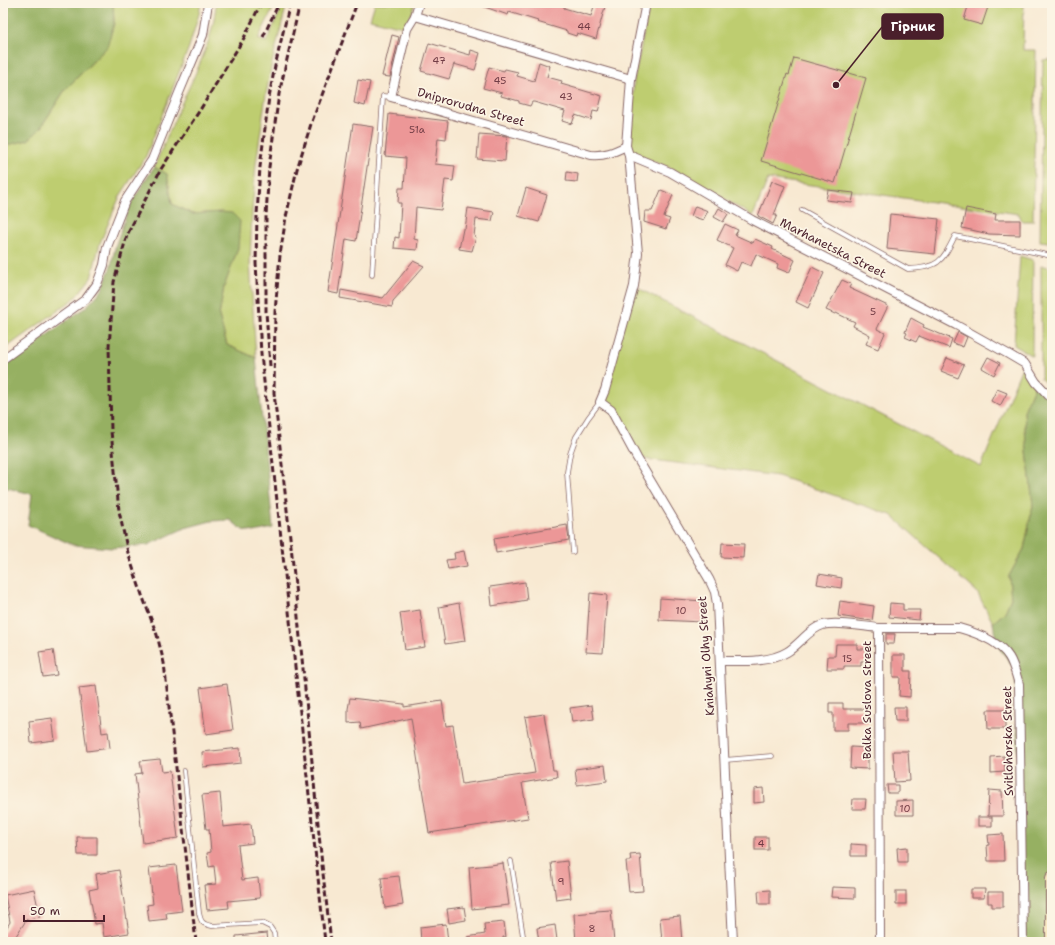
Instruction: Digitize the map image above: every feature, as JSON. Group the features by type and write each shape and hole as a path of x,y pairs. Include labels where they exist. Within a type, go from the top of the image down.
{"street":[{"path":"3,359 86,299 97,284 104,265 107,247 125,201 152,160 203,35 208,3"},
{"path":"391,97 407,29 415,16 419,3"},
{"path":"600,402 605,390 634,286 638,253 629,155 626,146 631,79 646,3"},
{"path":"415,16 631,79"},
{"name":"Dniprorudna Street","path":"391,97 591,155 608,154 626,146"},
{"name":"Marhanetska Street","path":"629,155 670,172 752,220 956,325 1025,364 1036,382 1052,399"},
{"name":"Kniahyni Olhy Street","path":"600,402 611,410 637,458 709,579 715,592 720,661 733,942"},
{"name":"Balka Suslova Street","path":"720,661 751,661 778,656 786,653 813,630 823,625 832,624 879,628 880,942"},
{"name":"Svitlohorska Street","path":"879,628 959,628 981,635 997,644 1008,656 1015,669 1019,684 1023,942"},
{"path":"1052,878 1052,942"}],"lane":[{"path":"372,276 383,96 391,97"},
{"path":"802,210 908,269 923,268 937,264 946,254 955,236 1052,256"},
{"path":"573,552 567,472 570,454 576,437 600,402"},
{"path":"724,760 772,756"},
{"path":"184,771 201,921 205,925 212,926 262,923 270,927 274,933 275,942"},
{"path":"511,861 524,942"}],"green space":[{"path":"3,3 113,3 114,23 107,47 65,90 39,130 28,140 3,146"},
{"path":"113,3 201,3 189,47 146,156 120,196 100,243 91,278 74,299 3,350 3,146 28,140 39,130 65,90 107,47 114,23"},
{"path":"216,3 276,3 258,39 266,42 284,3 287,3 266,94 256,164 250,263 256,358 227,345 219,316 224,287 238,248 221,212 192,214 172,204 167,174 154,167 205,51 215,15"},
{"path":"375,3 415,3 412,13 403,27 370,19"},
{"path":"650,3 1024,3 1023,50 1036,50 1033,221 1022,221 1019,214 768,179 753,216 673,169 639,156 633,152 630,141 634,80"},
{"path":"1052,59 1052,240 1048,242 1040,241 1043,60"},
{"path":"154,167 167,174 172,204 192,214 221,212 232,213 240,221 238,248 224,287 219,316 227,345 256,358 273,528 254,532 243,530 230,520 211,521 185,528 148,545 112,548 73,545 28,525 32,494 3,487 3,367 86,307 102,290 130,205"},
{"path":"1020,256 1033,260 1032,356 1014,345"},
{"path":"1041,265 1048,267 1052,271 1052,379 1050,382 1046,383 1041,379"},
{"path":"634,286 981,467 1022,367 1036,382 1024,411 1033,505 1024,549 1009,576 1011,598 1005,612 993,623 977,592 891,515 778,476 637,458 611,410 600,402"},
{"path":"1036,382 1052,399 1052,942 1023,942 1015,669 997,645 993,623 1005,612 1011,598 1009,576 1024,549 1033,505 1024,411"}],"building":[{"path":"554,3 564,6 564,8 591,16 595,3 606,3 596,39 577,33 576,36 567,33 567,31 537,22 538,21 509,12 508,15 476,4"},
{"path":"969,3 988,7 982,25 964,20"},
{"path":"392,35 399,37 390,77 382,76"},
{"path":"429,43 470,55 471,50 480,53 475,70 454,64 449,79 421,71"},
{"path":"794,58 866,78 835,183 761,161 787,74 789,75"},
{"path":"539,62 550,66 547,77 562,81 561,84 602,96 598,112 593,111 591,120 575,115 572,124 562,121 565,111 534,102 532,102 530,106 519,103 519,101 501,96 502,93 483,88 489,67 504,71 505,69 518,72 517,76 534,81"},
{"path":"358,80 370,82 365,106 354,103"},
{"path":"389,114 448,121 446,139 438,138 435,164 455,166 453,181 445,180 441,210 416,207 414,239 418,240 417,250 394,248 395,237 399,238 401,203 398,203 399,188 404,188 406,158 385,156"},
{"path":"353,124 373,127 356,241 346,239 338,294 328,292"},
{"path":"479,134 507,136 505,161 477,159"},
{"path":"567,172 578,174 577,182 566,181"},
{"path":"772,181 785,186 774,215 777,215 773,224 758,216"},
{"path":"526,188 547,195 539,222 518,216"},
{"path":"661,190 673,195 664,217 670,219 666,229 644,222 645,211 652,211"},
{"path":"828,190 854,193 852,203 826,200"},
{"path":"695,206 708,211 703,220 691,216"},
{"path":"468,208 494,212 492,221 476,219 474,236 476,237 472,251 459,249 463,229 465,229"},
{"path":"719,208 728,214 723,222 714,217"},
{"path":"966,208 996,214 995,220 1020,220 1020,235 989,234 962,228"},
{"path":"890,214 939,219 935,254 887,249"},
{"path":"725,224 738,230 735,235 753,243 755,239 773,247 772,249 795,260 789,273 777,268 778,264 756,254 751,266 741,262 737,271 725,265 733,248 717,240"},
{"path":"413,261 424,266 393,301 392,307 340,298 341,290 383,298"},
{"path":"812,267 824,273 808,308 796,302"},
{"path":"842,280 851,284 849,288 888,306 877,329 885,333 878,349 866,344 870,335 853,326 855,322 826,310"},
{"path":"911,318 924,325 923,327 952,339 949,348 919,336 916,342 905,337 907,333 905,332"},
{"path":"958,332 967,337 963,347 953,343"},
{"path":"988,357 1000,363 994,375 982,368"},
{"path":"947,358 964,365 958,378 941,371"},
{"path":"997,389 1007,393 1000,406 991,401"},
{"path":"567,525 569,540 496,553 494,538"},
{"path":"722,543 744,544 743,558 721,557"},
{"path":"464,551 467,566 448,569 446,560 455,559 454,553"},
{"path":"819,574 842,578 841,588 817,584"},
{"path":"525,582 527,600 492,606 490,587"},
{"path":"590,593 607,595 603,653 586,652"},
{"path":"660,598 704,601 702,622 659,620"},
{"path":"840,601 874,606 872,621 838,616"},
{"path":"459,603 465,641 445,644 439,607"},
{"path":"890,603 903,604 903,610 920,610 919,620 889,617"},
{"path":"420,610 425,647 405,650 400,613"},
{"path":"886,634 895,634 894,644 886,644"},
{"path":"836,644 857,644 857,649 866,649 866,662 861,662 861,666 844,666 844,669 827,669 828,656 835,656"},
{"path":"53,650 57,675 43,677 39,652"},
{"path":"893,655 905,655 905,671 911,671 910,697 899,696 900,677 893,677"},
{"path":"227,684 233,730 206,734 200,688"},
{"path":"96,686 102,733 108,732 110,748 87,751 79,688"},
{"path":"350,698 404,704 404,707 442,701 446,726 453,725 462,784 535,773 525,717 544,714 553,770 556,770 557,777 522,783 528,818 429,833 411,718 361,729 360,722 348,723"},
{"path":"829,703 843,703 843,709 869,709 869,723 848,723 848,730 833,730 833,713 829,713"},
{"path":"592,705 594,719 572,722 570,708"},
{"path":"894,707 906,707 906,721 895,721"},
{"path":"987,710 1005,710 1005,729 988,729"},
{"path":"52,718 55,740 31,743 29,721"},
{"path":"851,747 868,748 868,769 850,768"},
{"path":"240,748 241,763 203,767 202,752"},
{"path":"893,751 908,751 910,781 895,782"},
{"path":"1004,756 1005,772 991,773 991,757"},
{"path":"160,759 162,772 170,771 178,838 143,843 135,774 142,773 140,761"},
{"path":"605,765 607,781 577,785 575,769"},
{"path":"887,785 898,785 898,793 888,793"},
{"path":"763,788 764,802 754,803 754,789"},
{"path":"989,790 1002,791 1003,816 988,816"},
{"path":"220,793 223,827 251,824 253,843 238,845 242,880 258,878 260,898 228,901 229,908 207,910 204,885 216,884 214,866 209,867 207,853 211,852 209,829 206,829 202,795"},
{"path":"853,799 866,799 865,809 852,809"},
{"path":"913,800 913,815 896,815 896,801"},
{"path":"978,817 992,817 992,826 978,826"},
{"path":"1003,834 1004,861 988,861 988,835"},
{"path":"77,837 97,837 97,855 78,855"},
{"path":"755,837 768,837 768,850 755,850"},
{"path":"851,844 866,845 866,856 851,856"},
{"path":"907,847 907,862 898,862 897,848"},
{"path":"640,854 643,891 629,892 626,861 631,861 630,855"},
{"path":"567,861 571,898 556,900 551,863"},
{"path":"503,863 509,905 472,909 469,867"},
{"path":"176,865 182,911 166,913 167,919 149,921 147,905 153,904 149,868"},
{"path":"119,870 129,933 104,937 102,923 95,924 89,890 98,888 96,874"},
{"path":"399,876 403,905 385,908 381,878"},
{"path":"832,887 855,888 855,898 831,897"},
{"path":"34,889 40,917 27,919 12,942 3,942 3,934 10,922 5,895"},
{"path":"971,889 985,889 984,898 971,898"},
{"path":"770,890 770,904 759,904 758,891"},
{"path":"896,891 906,891 906,904 896,904"},
{"path":"988,892 1003,892 1003,907 992,907 992,903 988,903"},
{"path":"464,907 466,920 449,923 447,909"},
{"path":"611,910 614,942 576,942 574,914"},
{"path":"680,916 682,942 662,942 660,918"},
{"path":"504,922 506,937 503,937 503,942 468,942 467,937 485,934 484,924"},
{"path":"446,924 448,942 421,942 420,927"},
{"path":"555,925 557,940 539,942 537,928"},
{"path":"267,933 268,942 236,942 236,936"}],"railway":[{"path":"196,942 164,663 157,635 128,553 119,511 111,431 109,346 114,282 127,235 161,169 200,110 244,38 261,3"},
{"path":"263,37 279,3"},
{"path":"290,3 269,97 260,167 256,263 261,354 325,942"},
{"path":"270,366 266,312 266,216 269,167 279,94 300,3"},
{"path":"331,942 274,393 275,312 280,255 286,217 297,169 311,124 357,3"}],"place":[{"name":"Гірник","path":"836,85"}]}
